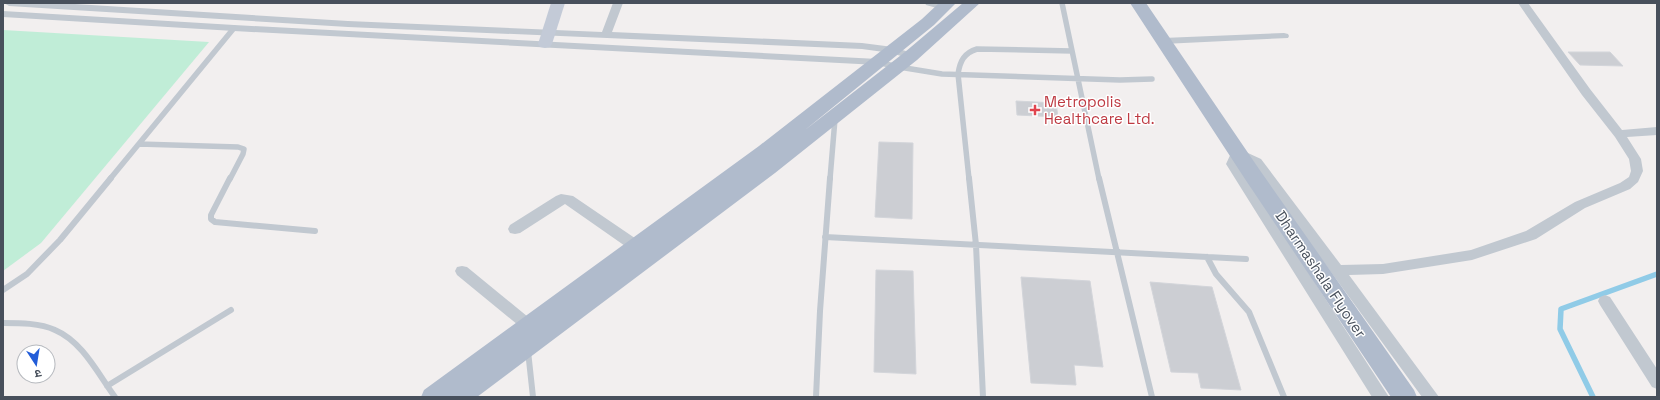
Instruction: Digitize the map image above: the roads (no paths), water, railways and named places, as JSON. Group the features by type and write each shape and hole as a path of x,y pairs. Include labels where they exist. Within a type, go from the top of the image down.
{"main road":[{"path":"433,397 529,335 643,251 766,151 972,3"},
{"name":"Dharmashala Flyover","path":"1138,3 1237,152 1405,397"},
{"path":"643,251 768,168 835,116 895,59 928,22 941,4"},
{"path":"459,397 529,335"}],"street":[{"path":"9,3 895,59"},
{"path":"547,38 558,3"},
{"path":"606,35 618,3"},
{"path":"1338,270 1383,269 1472,255 1531,235 1580,205 1625,186 1634,179 1637,171 1635,159 1619,134 1586,92 1523,3"},
{"path":"46,17 59,6"},
{"path":"3,14 234,28 547,38 606,35 862,46 895,59"},
{"path":"1163,41 1284,36"},
{"path":"1619,134 1657,131"},
{"path":"1381,397 1232,164 1237,152 1256,162 1338,270 1431,397"},
{"path":"515,229 561,199 565,199 643,251"},
{"path":"462,271 529,335"},
{"path":"1605,302 1657,382"}],"lane":[{"path":"1062,3 1077,78 1116,252 1152,397"},
{"path":"3,290 27,274 60,240 234,28"},
{"path":"983,397 976,245 958,74 962,58 967,52 977,49 1072,51"},
{"path":"895,59 942,74 1152,79"},
{"path":"816,397 825,237 835,116"},
{"path":"139,144 238,147 244,149 243,154 211,215 211,219 215,222 316,231"},
{"path":"825,237 1246,259"},
{"path":"1207,257 1216,274 1249,312 1284,397"},
{"path":"107,386 231,310"},
{"path":"3,323 18,323 55,330 75,344 115,397"},
{"path":"529,335 533,397"}],"waterway":[{"path":"1593,397 1560,329 1561,309 1657,274"}],"place":[{"name":"Metropolis Healthcare Ltd.","path":"1035,110"}]}
